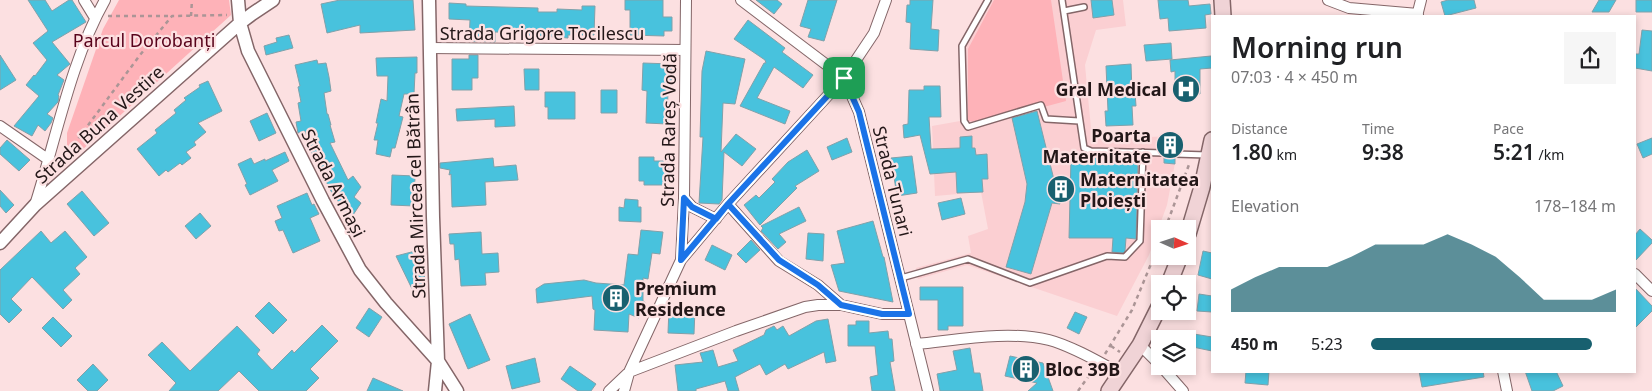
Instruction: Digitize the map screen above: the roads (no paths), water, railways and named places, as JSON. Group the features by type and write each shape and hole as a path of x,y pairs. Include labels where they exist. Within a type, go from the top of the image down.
{"main road":[{"path":"1222,0 1222,15"},
{"path":"1192,220 1211,148"},
{"path":"1109,391 1140,345 1152,320"}],"street":[{"path":"84,0 100,17"},
{"path":"35,205 69,90 100,17 105,0"},
{"name":"Strada Armași","path":"238,0 237,19 256,70 360,270 386,303 438,361 457,391"},
{"name":"Strada Buna Vestire","path":"0,243 35,205 237,19 273,0"},
{"name":"Strada Mircea cel Bătrân","path":"429,0 438,361 435,391"},
{"name":"Strada Rareș Vodă","path":"681,260 684,198 686,0"},
{"name":"Strada Tunari","path":"741,0 844,78 859,112 928,391"},
{"path":"624,391 629,372 681,260 728,204 844,78 874,33 886,0"},
{"path":"1328,0 1349,8 1418,15 1421,0"},
{"name":"Strada Grigore Tocilescu","path":"429,48 685,50"},
{"path":"0,126 49,160"},
{"path":"684,198 692,207 716,219"},
{"path":"728,204 779,260 818,285 841,305"},
{"path":"1636,275 1652,291"},
{"path":"609,391 629,372 805,307 828,304 882,314 909,314"},
{"path":"916,344 1010,336 1050,340 1121,374"},
{"path":"1140,345 1151,357"},
{"path":"1503,373 1507,391"},
{"path":"1168,375 1183,391"}],"lane":[{"path":"988,0 962,46 964,121 968,127 1041,105 1046,119 1079,121"},
{"path":"1062,0 1084,148 1087,150 1164,153"},
{"path":"1064,11 1084,7"},
{"path":"901,278 968,259 1030,283 1106,256 1125,256 1140,241 1143,152"},
{"path":"1175,154 1210,155"}],"place":[{"name":"Gral Medical","path":"1186,89"},
{"name":"Poarta Maternitate","path":"1170,145"},
{"name":"Maternitatea Ploiești","path":"1061,189"},
{"name":"Premium Residence","path":"616,298"},
{"name":"Bloc 39B","path":"1026,369"}],"park label":[{"name":"Parcul Dorobanți","path":"144,40"}]}
